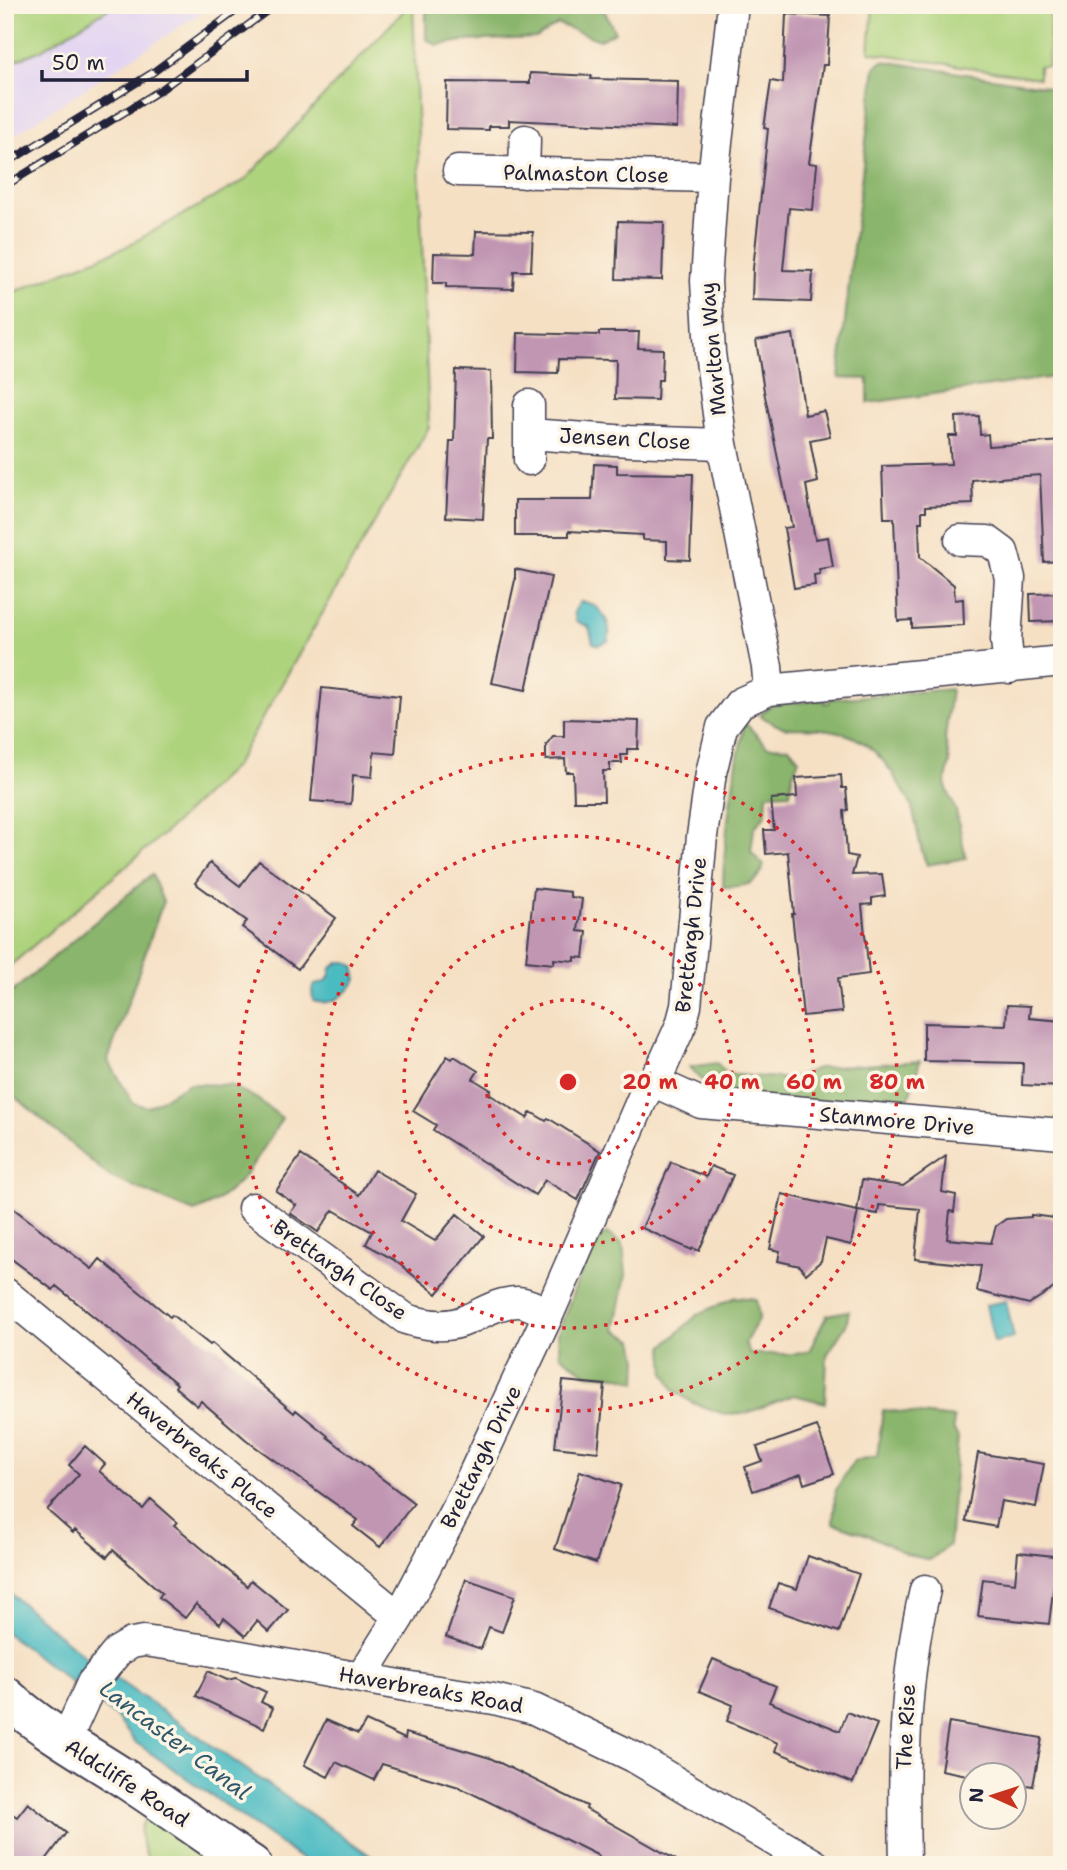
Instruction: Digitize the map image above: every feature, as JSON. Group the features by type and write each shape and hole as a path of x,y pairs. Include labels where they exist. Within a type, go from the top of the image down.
{"street":[{"name":"Marlton Way","path":"733,5 713,177 706,281 710,353 722,444 767,667 769,690"},
{"path":"524,173 525,140"},
{"name":"Palmaston Close","path":"458,171 713,177"},
{"name":"Jensen Close","path":"529,433 629,442 722,444"},
{"path":"960,540 988,541 1003,552 1010,578 1006,640 1009,668"},
{"name":"Brettargh Drive","path":"361,1678 399,1617 466,1490 549,1313 643,1097 662,1067 681,1025 688,992 702,836 711,773 722,727 740,703 769,690 1062,661"},
{"name":"Stanmore Drive","path":"652,1081 701,1102 1062,1135"},
{"name":"Brettargh Close","path":"253,1208 407,1319 419,1324 445,1326 463,1322 500,1304 520,1302 549,1313"},
{"name":"Haverbreaks Place","path":"5,1293 399,1617"},
{"name":"The Rise","path":"905,1865 903,1768 907,1698 914,1637 925,1590"},
{"name":"Haverbreaks Road","path":"65,1742 92,1684 118,1651 132,1643 144,1641 208,1650 494,1699 534,1709 634,1757 815,1865"},
{"name":"Aldcliffe Road","path":"5,1696 26,1715 65,1742 130,1782 252,1865"}],"shaded area":[{"path":"5,5 213,5 5,141"}],"green space":[{"path":"5,5 113,6 41,50 5,65"},
{"path":"409,5 413,5 429,427 235,766 167,831 5,970 5,293 14,292 123,248 245,180"},
{"path":"426,5 593,5 605,12 615,32 600,40 558,24 536,38 463,41 437,45 426,39"},
{"path":"873,5 1051,5 1048,66 1039,66 1039,78 869,52"},
{"path":"883,61 1044,86 1062,93 1062,376 868,403 868,379 839,378 875,67"},
{"path":"951,689 945,739 950,762 945,784 956,811 966,858 927,865 910,802 885,762 876,753 846,734 783,727 760,715 771,705 825,700 825,703 829,703 830,699"},
{"path":"745,723 767,746 789,747 799,759 790,793 767,794 766,814 754,828 751,852 764,865 761,872 749,884 723,887 730,805"},
{"path":"152,874 163,902 108,1060 133,1103 148,1107 188,1084 230,1085 256,1098 282,1118 256,1160 236,1185 210,1205 194,1212 110,1177 5,1088 5,998"},
{"path":"920,1061 907,1104 748,1099 713,1092 690,1067 717,1063 727,1074 790,1079 819,1068"},
{"path":"607,1233 623,1244 626,1275 615,1330 634,1340 638,1359 637,1382 618,1376 587,1374 560,1355 558,1333 574,1290 595,1242"},
{"path":"736,1297 756,1299 759,1318 745,1343 750,1354 797,1354 809,1351 827,1315 849,1311 846,1325 827,1355 825,1403 794,1395 747,1413 724,1414 693,1403 674,1390 665,1373 663,1347 698,1314"},
{"path":"883,1410 954,1418 953,1429 958,1437 949,1545 930,1560 907,1554 871,1536 833,1523 836,1489 854,1461 877,1456"},
{"path":"152,1815 231,1865 150,1865 142,1845 141,1831 142,1824"}],"water":[{"path":"580,602 599,609 609,628 608,641 599,645 593,643 589,627 576,621 574,612"},
{"path":"340,962 354,966 357,979 344,994 333,1001 313,1001 312,990 315,985 327,980 331,968"},
{"path":"1006,1301 1014,1338 994,1342 986,1305"},
{"name":"Lancaster Canal","path":"5,1589 89,1660 384,1865 310,1865 135,1742 116,1717 96,1701 79,1681 71,1682 5,1632"}],"building":[{"path":"786,14 830,16 827,65 823,65 809,163 817,164 813,210 789,208 783,270 813,271 811,302 752,300 768,129 764,128 771,81 783,83"},
{"path":"530,73 592,76 591,79 678,81 677,128 509,120 509,126 489,126 489,130 446,129 447,82 530,83"},
{"path":"618,221 664,222 662,280 616,279"},
{"path":"476,231 533,232 531,271 514,271 513,289 446,287 446,283 433,283 434,253 475,254"},
{"path":"599,332 639,332 638,348 663,349 662,380 658,380 657,400 615,399 616,360 559,359 558,373 517,372 518,333 599,335"},
{"path":"793,334 805,415 824,411 830,436 810,440 818,482 806,485 815,539 828,537 833,567 819,569 820,574 814,575 815,585 794,588 784,528 792,527 756,340"},
{"path":"456,370 491,371 492,439 487,439 483,519 446,517 450,441 454,441"},
{"path":"979,416 980,435 988,434 989,446 1062,441 1062,561 1044,562 1040,475 972,480 973,504 926,506 926,511 922,511 922,522 919,522 920,557 954,585 955,600 963,599 964,625 912,628 912,620 898,621 894,518 884,518 882,466 951,464 949,436 957,436 956,417"},
{"path":"594,464 617,465 617,473 693,474 690,560 667,559 667,541 643,540 643,535 569,531 569,536 515,536 515,500 592,500"},
{"path":"515,569 551,577 526,690 492,683 515,580"},
{"path":"1062,593 1062,621 1031,622 1030,594"},
{"path":"322,688 400,696 395,754 374,752 372,777 353,775 351,804 311,801"},
{"path":"564,719 639,721 638,749 627,749 627,755 621,755 622,763 610,763 610,771 603,771 604,801 574,801 573,772 566,772 565,759 546,760 546,745 553,736 564,736"},
{"path":"841,775 842,788 846,788 848,810 844,811 847,855 857,857 852,875 882,874 885,896 872,898 872,904 862,905 869,974 838,978 842,1012 803,1016 788,852 766,854 764,830 774,830 771,799 797,797 796,778"},
{"path":"259,861 336,918 298,969 242,927 247,921 195,883 210,863 240,886"},
{"path":"534,888 570,892 570,897 582,899 578,931 587,932 584,958 575,957 575,961 554,959 554,964 526,961"},
{"path":"1007,1005 1030,1006 1029,1018 1062,1021 1062,1087 1022,1085 1023,1063 924,1061 924,1023 1006,1025"},
{"path":"447,1056 452,1059 454,1056 478,1071 473,1079 491,1090 489,1094 527,1118 531,1112 546,1121 548,1118 600,1151 578,1200 545,1180 535,1195 433,1130 436,1125 413,1111"},
{"path":"301,1155 359,1195 374,1170 416,1194 401,1221 435,1241 457,1214 484,1236 437,1294 394,1260 366,1244 372,1232 333,1210 318,1232 290,1213 296,1205 276,1191"},
{"path":"946,1156 942,1192 956,1195 954,1212 950,1211 947,1239 991,1243 996,1226 1006,1219 1031,1215 1062,1219 1062,1279 1057,1286 1029,1304 977,1291 981,1266 915,1259 920,1209 879,1205 878,1214 858,1211 851,1245 826,1239 821,1261 806,1274 800,1266 778,1261 780,1251 770,1249 782,1194 857,1211 862,1180 903,1186"},
{"path":"671,1162 706,1177 711,1166 733,1175 699,1251 642,1228"},
{"path":"5,1202 92,1269 100,1259 170,1317 172,1315 210,1345 212,1343 294,1413 296,1410 414,1503 380,1547 353,1526 358,1520 250,1443 201,1401 197,1406 175,1387 177,1384 56,1286 53,1290 5,1254"},
{"path":"563,1381 605,1385 598,1452 555,1447"},
{"path":"817,1426 834,1474 804,1484 801,1474 753,1491 745,1467 762,1461 757,1447"},
{"path":"85,1446 105,1464 99,1471 143,1509 151,1499 177,1522 174,1525 247,1586 251,1580 288,1610 269,1632 257,1621 245,1636 224,1618 220,1624 196,1604 185,1618 159,1597 162,1593 113,1550 107,1557 47,1510 79,1474 69,1465"},
{"path":"978,1453 1044,1464 1036,1507 1001,1501 996,1527 966,1521"},
{"path":"580,1471 621,1485 596,1563 555,1549"},
{"path":"1018,1552 1062,1557 1062,1583 1054,1583 1049,1624 978,1616 983,1579 1015,1583"},
{"path":"808,1556 859,1574 839,1632 769,1608 778,1583 797,1589"},
{"path":"466,1579 515,1596 502,1632 489,1627 481,1649 446,1637"},
{"path":"713,1659 776,1686 769,1702 840,1731 847,1712 877,1724 853,1783 775,1751 778,1743 727,1721 733,1705 699,1691"},
{"path":"208,1671 227,1680 236,1678 266,1692 261,1702 273,1708 264,1728 196,1696"},
{"path":"326,1720 358,1734 366,1721 405,1739 406,1733 490,1758 587,1806 586,1809 685,1865 594,1865 599,1856 459,1787 382,1764 374,1780 336,1762 328,1777 304,1765"},
{"path":"949,1722 1042,1738 1033,1786 1028,1785 1028,1762 958,1762 958,1773 941,1770"},
{"path":"28,1803 66,1833 42,1865 5,1865 5,1809 17,1817"}],"railway":[{"path":"5,164 152,73 244,5"},
{"path":"5,186 162,89 275,5"}]}
